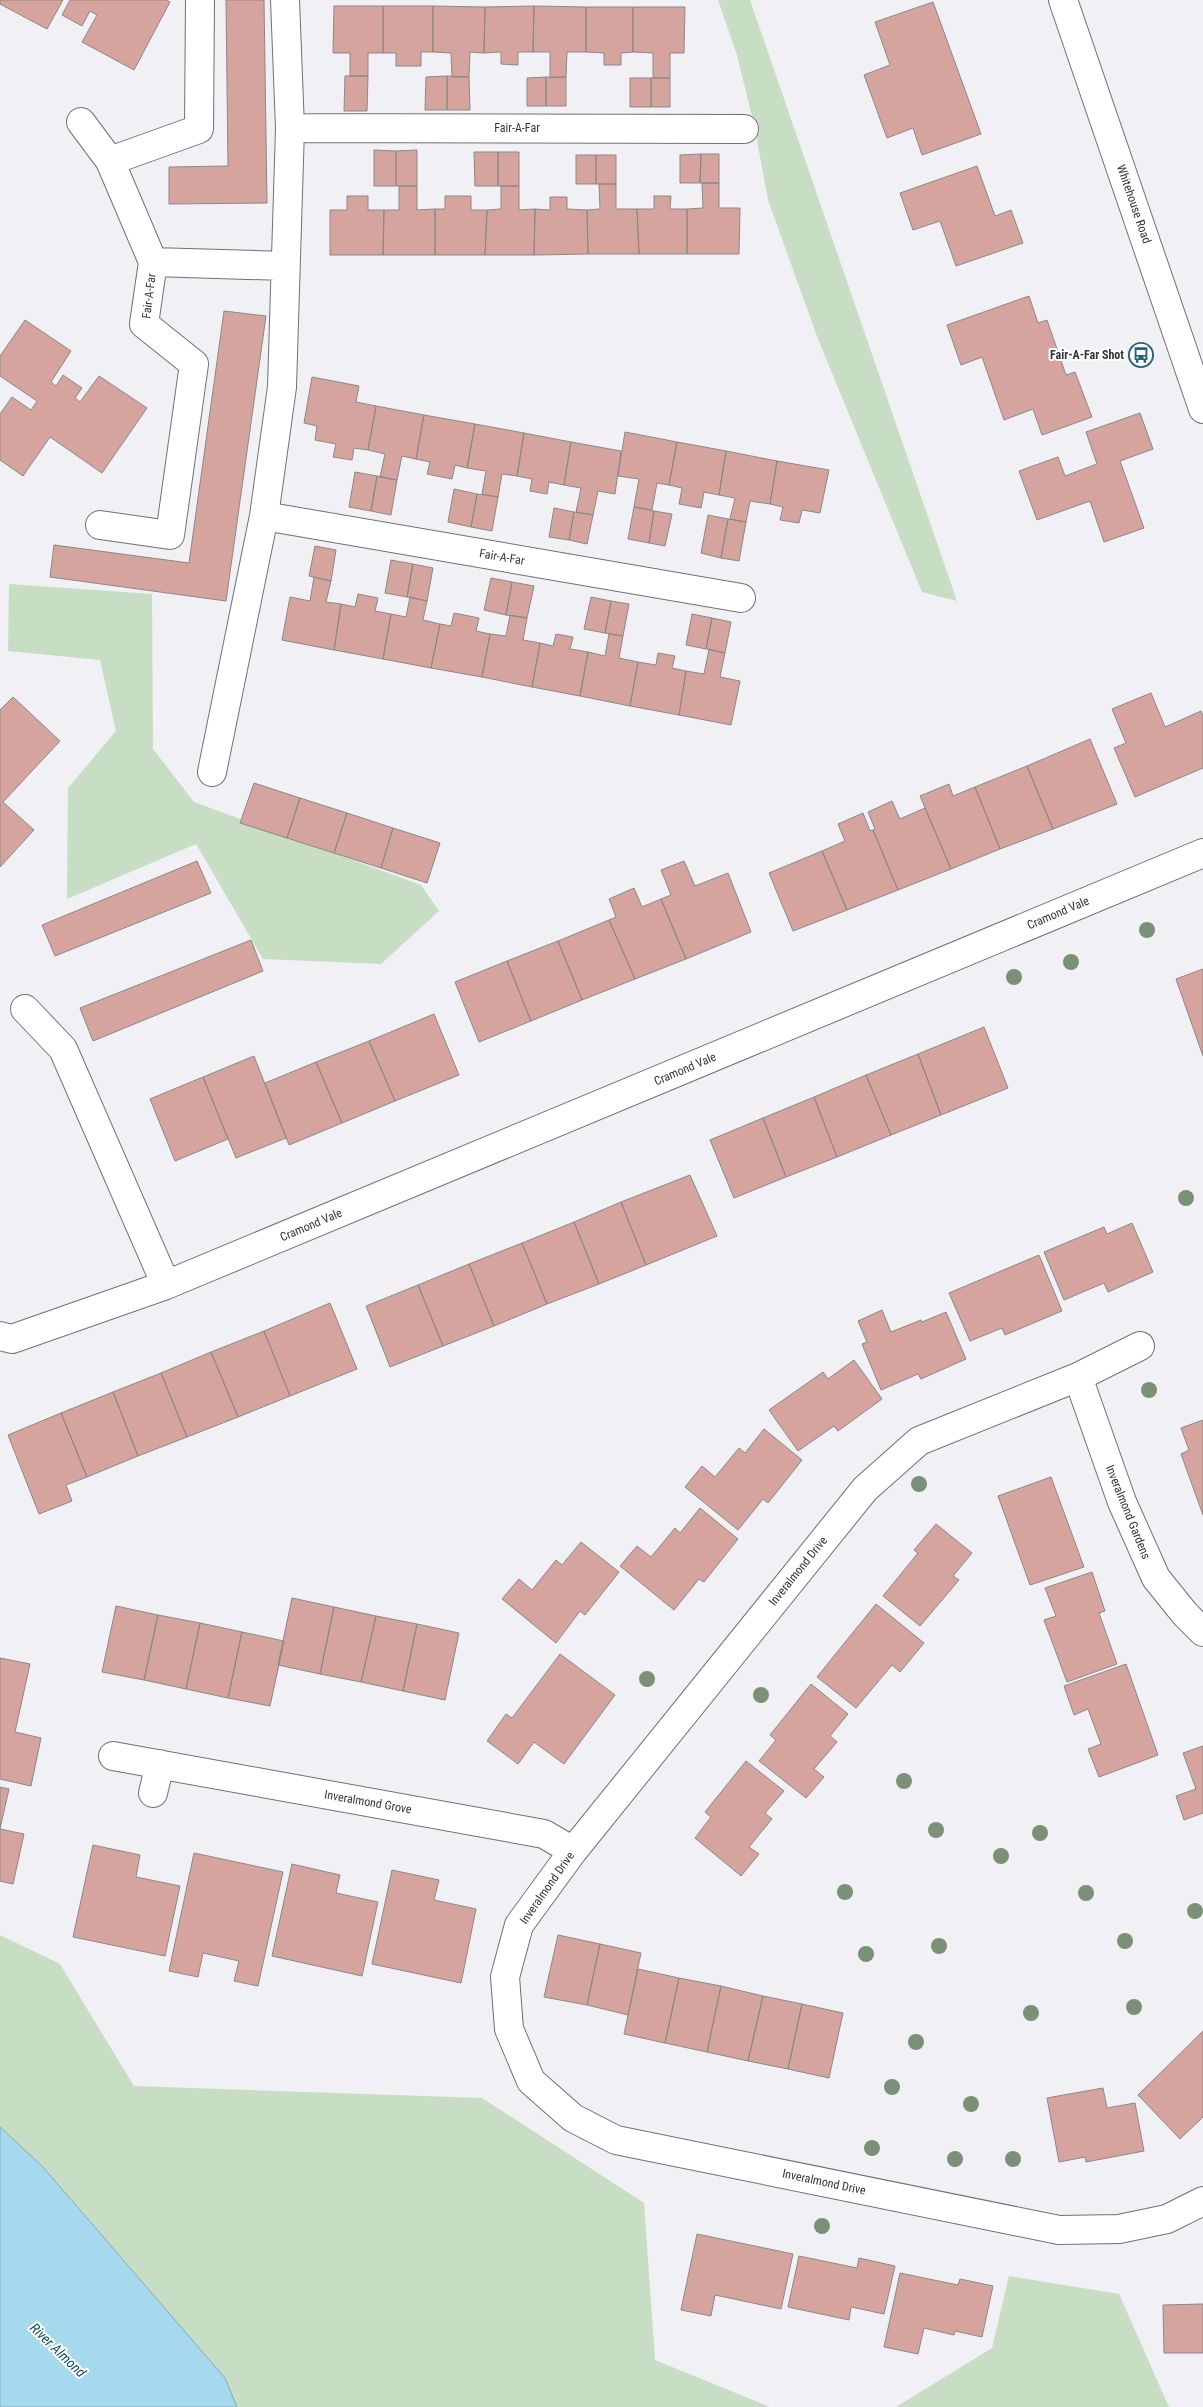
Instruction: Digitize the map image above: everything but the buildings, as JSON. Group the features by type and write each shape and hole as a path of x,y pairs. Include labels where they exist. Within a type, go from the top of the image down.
{"street":[{"path":"110,161 199,129 200,0"},
{"path":"212,772 264,516 282,387 290,128 285,0"},
{"name":"Whitehouse Road","path":"1063,0 1203,409"},
{"name":"Fair-A-Far","path":"81,122 110,161 153,262 144,324 194,364 170,535 100,525"},
{"name":"Fair-A-Far","path":"290,128 744,129"},
{"name":"Fair-A-Far","path":"153,262 285,266"},
{"name":"Fair-A-Far","path":"264,516 740,598"},
{"name":"Cramond Vale","path":"4,1344 166,1285 1203,853"},
{"path":"25,1009 62,1049 166,1285"},
{"name":"Inveralmond Drive","path":"1140,1346 1078,1377 919,1441 864,1489 573,1851 519,1925 505,1978 509,2029 531,2080 573,2118 616,2140 1059,2230 1119,2229 1167,2219 1203,2201"},
{"name":"Inveralmond Gardens","path":"1078,1377 1122,1502 1156,1578 1185,1614 1203,1632"},
{"name":"Inveralmond Grove","path":"113,1756 544,1834 573,1851"},
{"path":"153,1793 160,1764"}],"green space":[{"path":"718,0 750,0 957,601 922,592 818,339 768,200 755,129 737,55"},
{"path":"9,584 152,594 153,749 194,802 421,885 439,911 381,964 263,959 196,844 67,899 68,788 116,731 100,660 8,651"},
{"path":"0,1935 60,1964 134,2086 482,2098 644,2203 655,2360 770,2407 237,2407 225,2378 42,2166 0,2127"},
{"path":"1009,2276 1119,2294 1169,2407 896,2407 992,2348"}],"water":[{"name":"River Almond","path":"0,2127 42,2166 225,2378 237,2407 0,2407"}],"place":[{"name":"Fair-A-Far Shot","path":"1141,355"}]}
